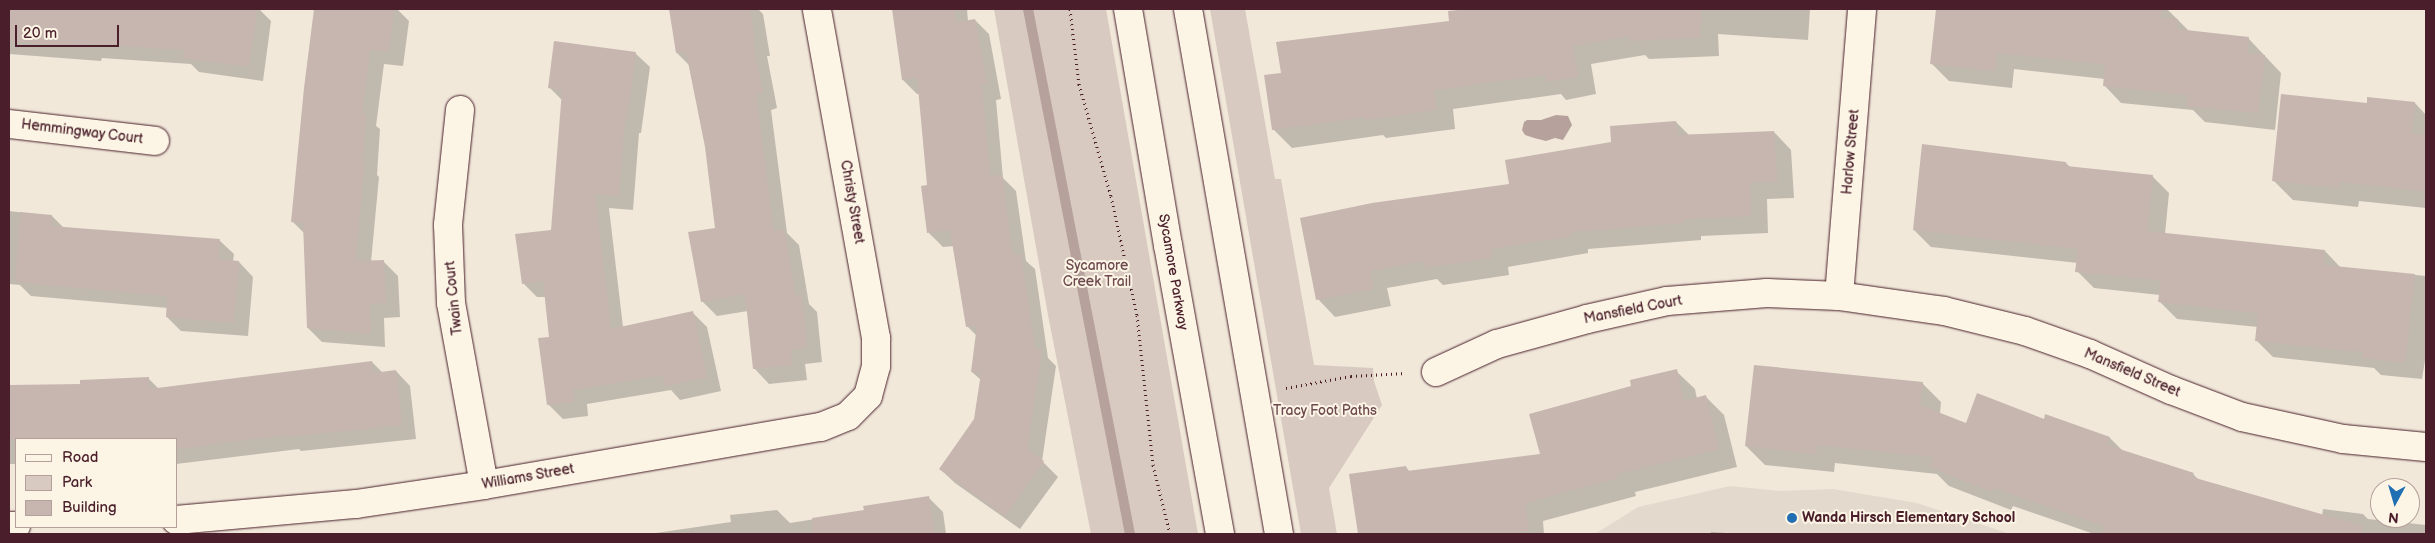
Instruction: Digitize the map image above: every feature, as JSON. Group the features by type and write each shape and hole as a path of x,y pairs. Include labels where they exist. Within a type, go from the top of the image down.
{"street":[{"name":"Christy Street","path":"817,9 876,338 876,366 868,396"},
{"name":"Sycamore Parkway","path":"1128,9 1220,534"},
{"path":"1188,9 1279,534"},
{"name":"Harlow Street","path":"1839,296 1862,9"},
{"name":"Twain Court","path":"460,110 448,225 451,303 484,485"},
{"name":"Hemmingway Court","path":"9,124 155,141"},
{"name":"Mansfield Court","path":"1436,372 1497,344 1586,319 1667,301 1767,293 1839,296"},
{"name":"Mansfield Street","path":"1839,296 1944,311 2025,331 2090,354 2171,390 2242,416 2343,439 2426,447"},
{"name":"Williams Street","path":"178,520 356,504 484,485 821,427 848,416 868,396"}],"path":[{"path":"1070,9 1079,84 1110,196 1137,315 1153,465 1170,534"},
{"path":"1254,392 1351,376 1436,372"}],"shaded area":[{"path":"1556,115 1568,116 1572,125 1563,140 1555,138 1546,141 1525,135 1522,130 1524,122 1527,120 1541,120"},
{"name":"Wanda Hirsch Elementary School","path":"1730,486 1781,491 1833,489 1917,503 2010,534 1595,534 1638,507"}],"green space":[{"name":"Sycamore Creek Trail","path":"994,9 1106,9 1198,534 1091,534 1048,315"},
{"name":"Tracy Foot Paths","path":"1210,9 1245,9 1275,179 1281,179 1314,365 1373,368 1374,381 1382,405 1329,488 1337,534 1301,534"}],"building":[{"path":"9,9 257,9 249,67 183,58 184,50 88,44 87,48 9,41"},
{"path":"314,9 394,9 389,52 370,50 362,113 366,114 363,161 365,162 355,261 384,260 386,303 370,304 371,334 307,328 303,223 291,222"},
{"path":"669,9 750,9 755,41 753,41 763,93 756,95 774,231 784,229 796,296 802,295 807,348 791,349 792,365 753,369 745,294 701,302 688,232 715,228 705,147 686,52 676,53"},
{"path":"892,9 954,9 956,22 975,19 987,84 982,85 990,176 1002,175 1013,255 1021,254 1035,349 1042,350 1027,449 1044,461 1005,516 939,469 974,419 981,373 971,372 977,325 966,327 950,230 927,233 921,186 927,185 917,77 902,80"},
{"path":"1468,9 1701,9 1701,37 1629,41 1629,36 1573,46 1578,76 1546,82 1545,75 1434,90 1437,110 1366,120 1365,117 1272,130 1264,75 1281,73 1276,42 1449,21 1448,11"},
{"path":"1936,9 2162,9 2161,18 2178,19 2177,29 2249,37 2247,53 2265,55 2258,113 2186,106 2188,95 2103,86 2105,64 1997,53 1995,71 1930,64"},
{"path":"554,41 636,52 627,119 625,119 619,196 595,194 611,329 693,311 707,377 665,386 663,375 573,390 574,402 547,405 538,338 549,337 543,281 522,284 515,234 551,230 562,90 548,88"},
{"path":"2281,94 2367,103 2367,97 2415,102 2412,134 2426,135 2426,191 2340,182 2339,188 2272,181"},
{"path":"1676,121 1677,135 1774,131 1777,181 1750,182 1751,216 1684,219 1684,223 1571,232 1571,236 1491,249 1492,258 1425,268 1423,261 1370,271 1374,289 1316,300 1300,218 1372,203 1509,184 1505,160 1611,142 1610,126"},
{"path":"1922,144 2066,162 2066,166 2153,175 2147,231 2325,250 2324,265 2415,274 2405,363 2363,358 2363,352 2255,341 2258,313 2158,302 2161,280 2075,272 2078,249 1913,230"},
{"path":"20,212 52,215 51,226 220,239 218,259 239,261 234,323 166,317 167,296 15,282"},
{"path":"372,361 373,373 396,370 402,425 286,437 285,435 178,449 178,438 9,439 9,385 80,384 80,380 149,377 149,389"},
{"path":"1754,365 1923,382 1920,405 1966,423 1977,393 2044,419 2045,414 2110,437 2107,445 2194,473 2192,477 2363,526 2362,534 2102,534 2104,526 1994,488 1992,492 1929,467 1933,457 1817,445 1816,454 1745,446"},
{"path":"1677,369 1684,401 1706,395 1719,449 1617,474 1618,478 1525,503 1529,531 1502,534 1358,534 1349,474 1406,466 1407,471 1540,454 1529,414 1631,386 1630,380"},
{"path":"929,496 935,534 813,534 812,518 864,510 863,506"}],"waterway":[{"path":"1028,9 1130,534"}],"place":[{"name":"Wanda Hirsch Elementary School","path":"1792,518"}]}
